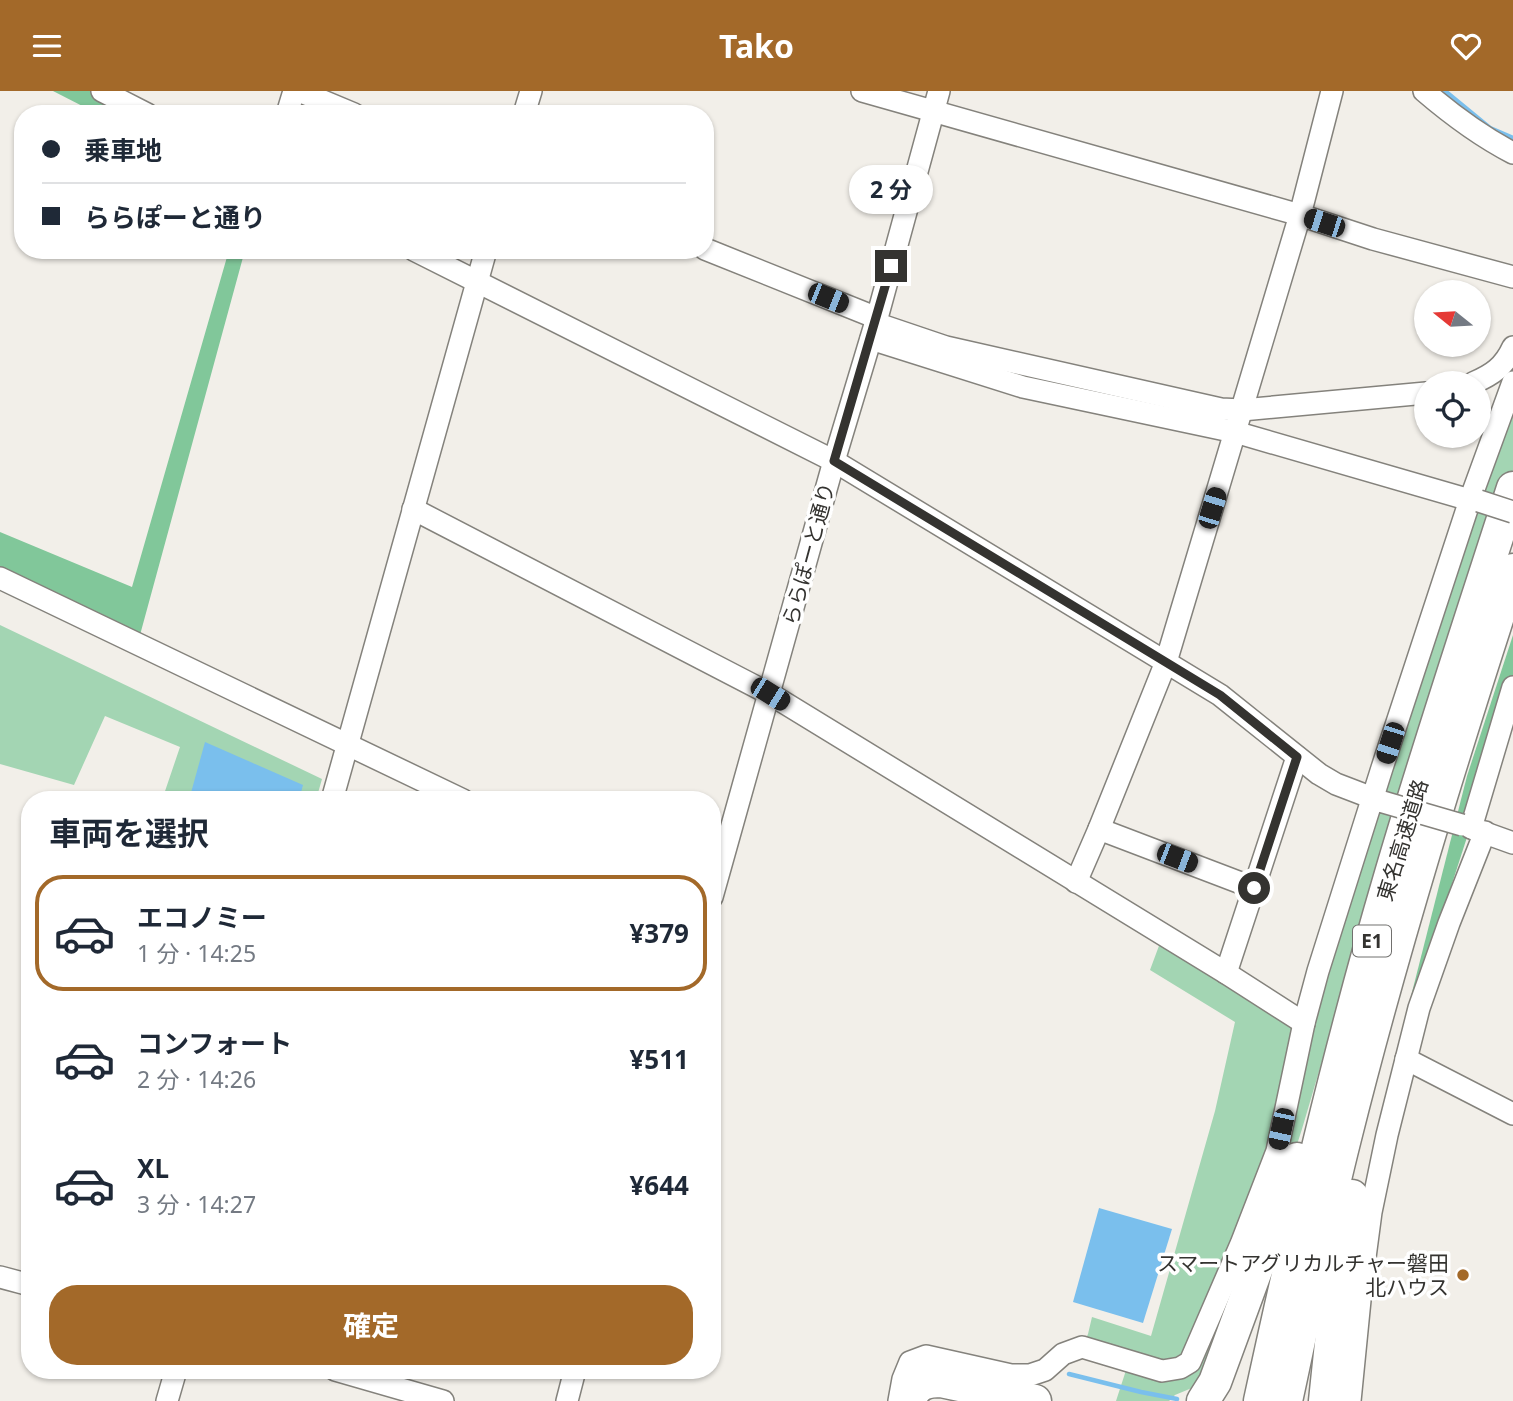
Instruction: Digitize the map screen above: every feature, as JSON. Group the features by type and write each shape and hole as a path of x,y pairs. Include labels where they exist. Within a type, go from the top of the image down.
{"highway":[{"name":"東名高速道路","path":"1286,1401 1432,739 1513,488"},
{"name":"東名高速道路","path":"1260,1401 1321,1131 1401,882 1455,747 1513,570"},
{"path":"1203,1401 1215,1383 1401,882"},
{"path":"1325,1401 1346,1225 1396,982 1401,882"},
{"path":"906,1401 918,1386 928,1381 941,1381 1035,1401"}],"street":[{"path":"102,91 129,105"},
{"path":"297,91 332,105"},
{"path":"862,91 936,101 1373,239 1513,277"},
{"path":"1076,882 1166,662 1300,215 1332,91"},
{"path":"1424,91 1474,131 1513,153"},
{"name":"ららぽーと通り","path":"721,866 936,101"},
{"path":"714,253 874,326 1023,387 1235,432 1513,512"},
{"path":"432,259 834,461 1220,695 1297,757 1336,784 1513,843"},
{"path":"334,791 483,259"},
{"path":"874,326 946,347 1221,409 1242,410 1414,394"},
{"path":"899,1401 903,1379 910,1362 926,1356 1011,1375 1030,1375 1045,1370 1063,1354 1082,1347 1162,1371 1180,1368 1190,1362 1241,1244 1277,1151 1304,1023 1318,971 1378,800 1513,381 1511,352"},
{"path":"1491,375 1511,352"},
{"path":"413,509 770,694 1304,1023"},
{"path":"0,578 444,791"},
{"path":"1350,1401 1371,1212 1419,1008 1449,923 1472,828 1513,687"},
{"path":"1226,973 1297,757"},
{"path":"1099,829 1254,888"},
{"path":"1406,1059 1513,1114"},
{"path":"0,1277 21,1283"},
{"path":"167,1401 173,1379"},
{"path":"366,1379 443,1401"},
{"path":"566,1401 572,1379"}],"green space":[{"path":"53,91 99,91 128,105 80,105"},
{"path":"226,259 243,259 140,635 0,568 0,532 132,587"},
{"path":"1513,382 1513,470 1412,756 1302,1129 1265,1244 1199,1385 1175,1395 1169,1401 1116,1401 1129,1361 1082,1347 1092,1317 1151,1336 1215,1111 1235,1022 1150,970 1163,935 1304,1023"},
{"path":"0,625 322,779 319,791 165,791 180,747 105,716 74,785 0,764"},
{"path":"1513,635 1513,695 1394,1063 1467,776"}],"water":[{"path":"205,742 303,785 301,791 191,791"},
{"path":"1099,1208 1172,1229 1143,1323 1073,1302"}],"waterway":[{"path":"1445,91 1490,128 1513,138"},
{"path":"1069,1374 1177,1399"}],"place":[{"name":"スマートアグリカルチャー磐田 北ハウス","path":"1463,1275"}],"route":[{"path":"891,266 834,461 1220,695 1297,757 1254,888"}]}
